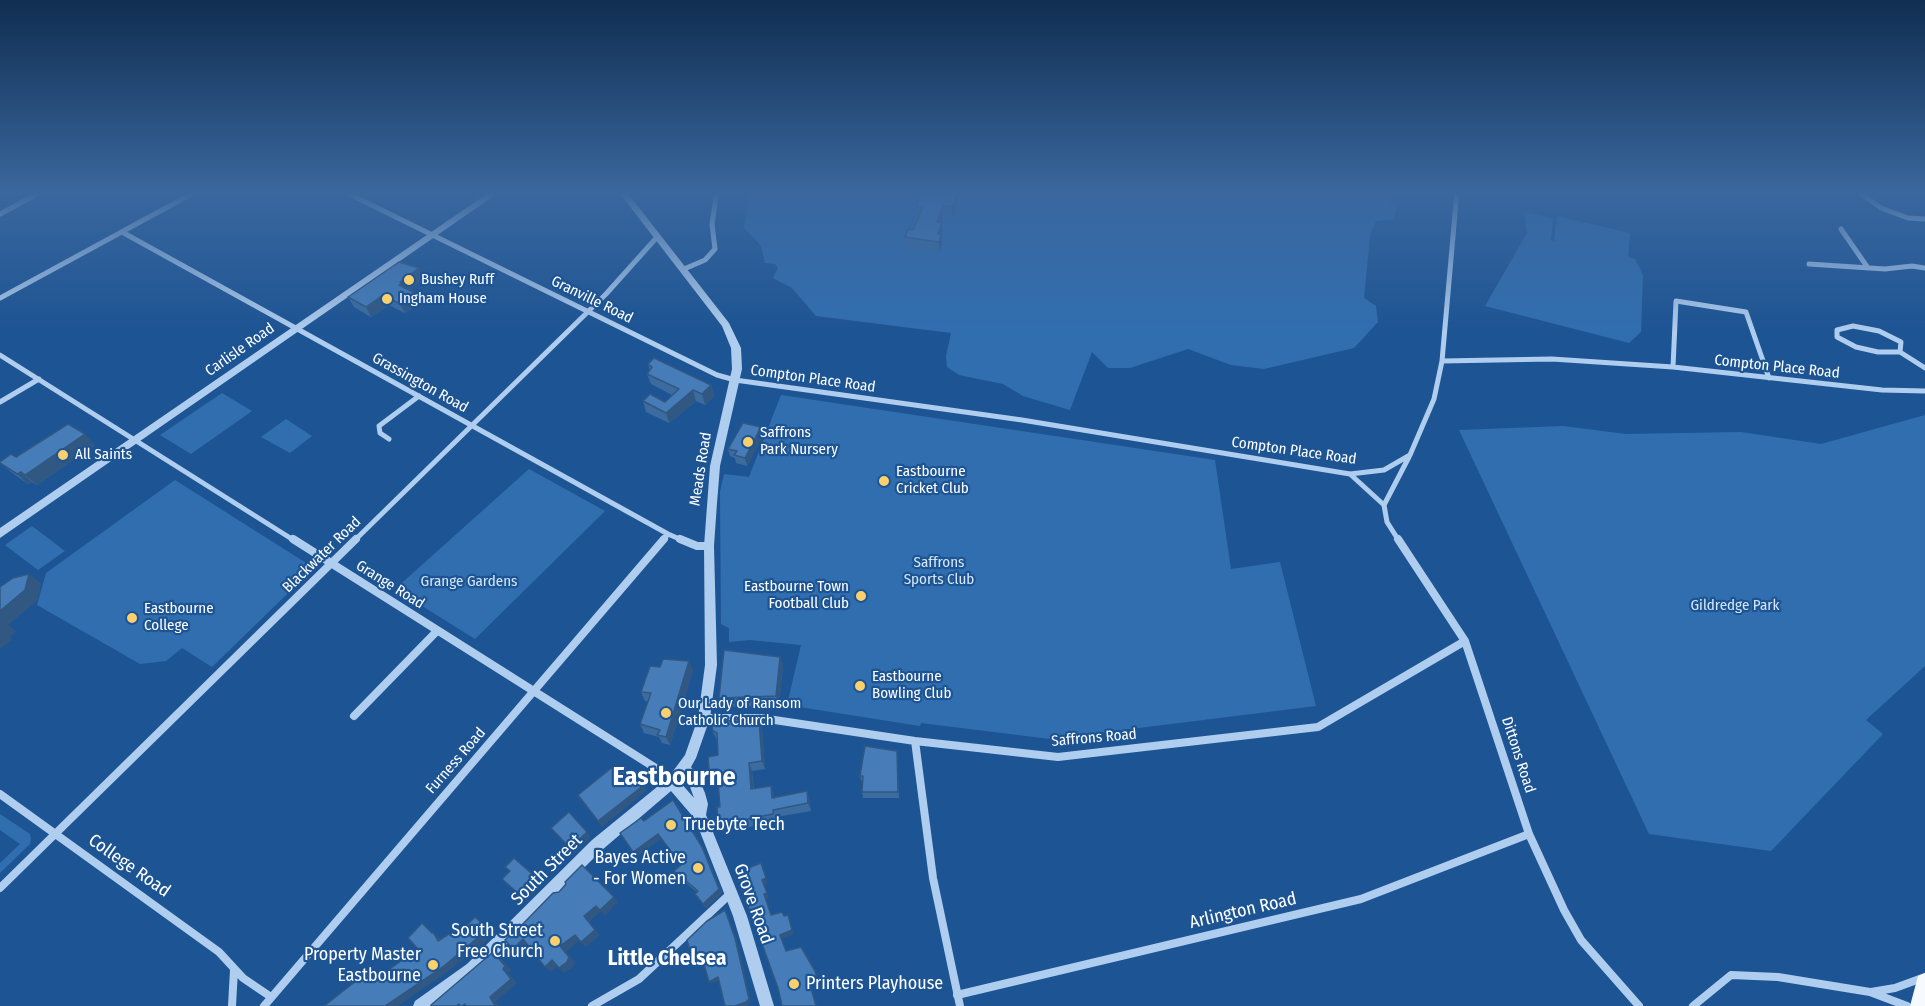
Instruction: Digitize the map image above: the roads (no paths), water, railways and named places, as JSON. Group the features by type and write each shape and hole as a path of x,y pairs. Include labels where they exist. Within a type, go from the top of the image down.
{"main road":[{"path":"1920,1006 1925,983"}],"street":[{"path":"0,298 111,238"},
{"name":"Grassington Road","path":"133,238 668,534 697,546 709,546"},
{"name":"Carlisle Road","path":"0,534 429,238"},
{"name":"Granville Road","path":"439,238 707,370 735,380"},
{"name":"Blackwater Road","path":"0,888 473,426 588,312 656,238"},
{"name":"Meads Road","path":"660,238 726,325 736,348 737,369 715,466 709,546 711,665 704,718 684,769 672,782"},
{"path":"684,269 705,260 715,249 714,238"},
{"path":"1384,505 1422,431 1434,399 1442,362 1453,238"},
{"path":"1847,238 1868,268"},
{"path":"1809,264 1832,269 1912,266 1925,268"},
{"path":"1672,367 1676,301 1746,312 1769,378"},
{"path":"1900,352 1901,342 1879,331 1853,326 1838,330 1838,337 1856,347 1878,352 1900,352 1925,368"},
{"name":"Grange Road","path":"0,355 535,691 665,774 672,782"},
{"name":"Compton Place Road","path":"1442,362 1552,359 1672,367 1882,390 1925,391"},
{"path":"0,402 39,380"},
{"name":"Compton Place Road","path":"735,380 1022,420 1350,474 1384,470 1410,455"},
{"path":"389,439 380,433 379,426 419,396"},
{"name":"Dittons Road","path":"1350,474 1384,505 1387,522 1466,641 1529,834 1564,910 1581,940 1639,1006"},
{"name":"Furness Road","path":"264,1006 668,534"},
{"path":"354,716 437,631"},
{"name":"Saffrons Road","path":"704,718 761,718 915,741 1058,757 1318,727 1466,641"},
{"path":"915,741 933,878 960,1006"},
{"name":"Grove Road","path":"684,769 695,783 699,793 702,804 700,815"},
{"name":"Grove Road","path":"672,782 700,815 751,949 767,1006"},
{"name":"South Street","path":"420,1006 472,969 597,845 672,782"},
{"name":"College Road","path":"0,794 219,952 229,960 234,970 271,997"},
{"name":"Arlington Road","path":"957,995 1361,899 1529,834"},
{"path":"592,1006 639,979 730,894"},
{"path":"232,1006 234,970"},
{"path":"1693,1006 1731,975 1778,977 1870,992 1907,1006"},
{"path":"1870,992 1895,988 1925,977"}],"place":[{"name":"Bushey Ruff","path":"409,280"},
{"name":"Ingham House","path":"387,299"},
{"name":"Saffrons Park Nursery","path":"748,442"},
{"name":"All Saints","path":"63,455"},
{"name":"Eastbourne Cricket Club","path":"884,481"},
{"name":"Eastbourne Town Football Club","path":"861,596"},
{"name":"Eastbourne College","path":"132,618"},
{"name":"Eastbourne Bowling Club","path":"860,686"},
{"name":"Our Lady of Ransom Catholic Church","path":"666,713"},
{"name":"Truebyte Tech","path":"671,825"},
{"name":"Bayes Active - For Women","path":"698,868"},
{"name":"South Street Free Church","path":"555,941"},
{"name":"Property Master Eastbourne","path":"433,965"},
{"name":"Printers Playhouse","path":"794,984"}],"district":[{"name":"Eastbourne","path":"674,778"},
{"name":"Little Chelsea","path":"667,959"}],"park label":[{"name":"Saffrons Sports Club","path":"939,572"},
{"name":"Grange Gardens","path":"469,582"},
{"name":"Gildredge Park","path":"1735,606"}]}
